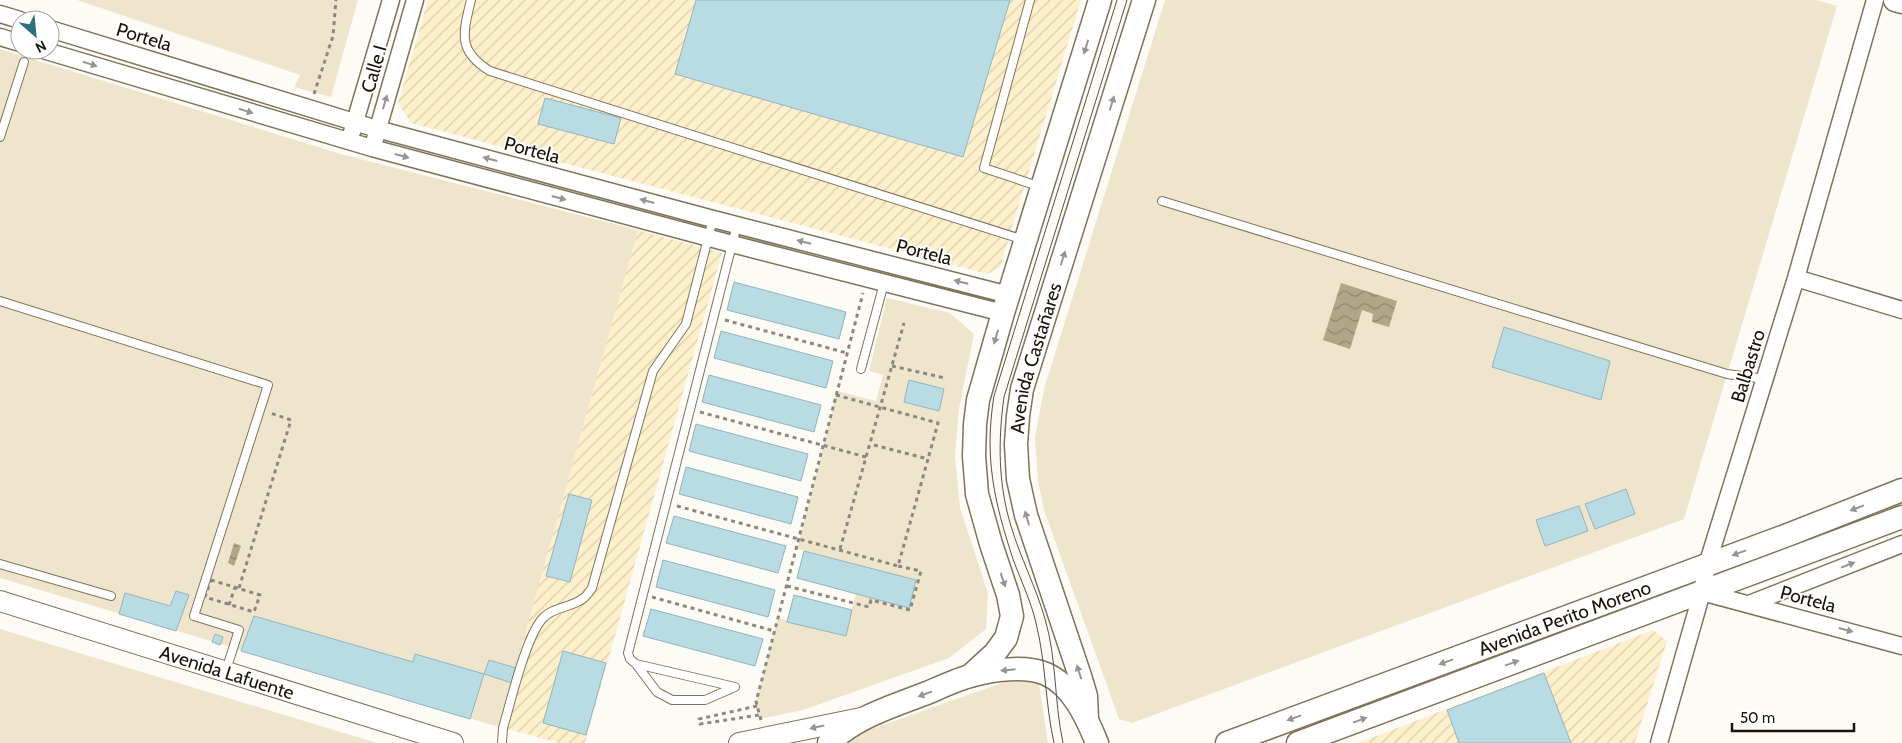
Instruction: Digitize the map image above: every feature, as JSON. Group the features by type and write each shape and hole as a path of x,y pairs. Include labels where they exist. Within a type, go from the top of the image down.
{"main road":[{"path":"970,676 995,653 1006,638 1012,616 1008,595 990,544 977,494 974,456 978,400 1100,0"},
{"name":"Avenida Castañares","path":"1088,720 1086,696 1081,679 1026,515 1018,479 1016,444 1018,416 1022,389 1144,0"},
{"path":"1895,0 1902,2"},
{"name":"Avenida Perito Moreno","path":"1227,743 1707,565 1902,490"},
{"name":"Avenida Perito Moreno","path":"1298,743 1324,738 1902,517"},
{"path":"829,743 865,717 970,676 1029,669 1046,674 1066,688 1088,720 1098,743"}],"street":[{"name":"Calle I","path":"350,142 354,122 390,0"},
{"name":"Calle I","path":"372,148 415,0"},
{"name":"Balbastro","path":"1659,743 1702,592 1707,565 1796,278 1874,0"},
{"name":"Portela","path":"60,32 378,129 737,225 1006,304"},
{"name":"Portela","path":"60,55 350,142 708,238 884,283 1006,304"},
{"path":"1796,278 1902,310"},
{"path":"1749,604 1902,544"},
{"name":"Portela","path":"1702,592 1902,646"},
{"name":"Avenida Lafuente","path":"0,601 453,743"},
{"path":"738,743 865,717"}],"lane":[{"path":"471,0 464,27 466,44 469,55 490,71 1026,240"},
{"path":"1030,0 984,168 1042,187"},
{"path":"0,137 24,62"},
{"path":"1162,201 1727,374 1765,379"},
{"path":"502,743 503,728 531,636 544,617 561,606 584,598 592,588 653,371 686,324 712,219"},
{"path":"636,664 735,687 705,700 672,700 657,692 630,659 628,653 737,225"},
{"path":"861,369 884,283"},
{"path":"0,301 268,385 194,616 239,630 226,672"},
{"path":"0,564 111,596"}],"path":[{"path":"309,108 333,36 336,0"},
{"path":"765,739 756,702 867,279"},
{"path":"713,317 847,353"},
{"path":"840,550 904,324"},
{"path":"892,366 945,378"},
{"path":"836,395 938,423 898,566"},
{"path":"229,605 237,588 291,420 260,409"},
{"path":"690,409 866,457"},
{"path":"870,444 928,459"},
{"path":"666,504 921,571 910,610 871,600 869,607 787,586"},
{"path":"211,580 237,588 260,595 254,612 205,597 211,580"},
{"path":"643,595 774,631"},
{"path":"757,706 699,719 700,724 760,715"}],"shaded area":[{"path":"77,0 358,0 331,97 294,87 300,75"},
{"path":"428,0 1081,0 1000,267 987,274 411,123 398,103"},
{"path":"1165,0 1816,0 1837,6 1684,519 1132,723 1119,719 1044,510 1038,481 1035,437 1044,389"},
{"path":"0,49 10,52 10,60 36,60 341,154 638,230 499,727 0,578"},
{"path":"638,230 722,253 585,743 560,743 499,727"},
{"path":"887,298 950,313 974,334 959,409 955,456 960,508 988,593 986,629 949,658 803,710 760,719 756,702 778,618 845,636 856,593 909,607 916,580 797,549 837,391 876,401 883,375 869,371"},
{"path":"0,629 377,743 0,743"},
{"path":"1653,630 1667,641 1635,743 1358,743"},
{"path":"1016,678 1032,680 1039,684 1048,743 843,743 860,733"}],"water":[{"path":"1341,283 1397,301 1389,327 1372,322 1373,314 1362,310 1350,349 1323,340"},
{"path":"234,543 241,546 234,566 228,563"}],"building":[{"path":"696,0 1010,0 963,157 675,74"},
{"path":"545,98 621,118 614,144 538,124"},
{"path":"734,282 846,312 839,339 727,310"},
{"path":"1504,327 1610,361 1601,400 1492,367"},
{"path":"721,331 833,361 826,388 714,358"},
{"path":"709,375 821,405 814,432 702,402"},
{"path":"909,380 944,389 939,411 904,402"},
{"path":"696,424 808,454 801,481 689,451"},
{"path":"686,467 798,497 791,524 679,494"},
{"path":"1626,489 1635,514 1595,529 1585,504"},
{"path":"569,494 592,500 570,582 546,576"},
{"path":"1579,506 1588,531 1545,546 1536,520"},
{"path":"674,516 786,546 778,573 666,543"},
{"path":"804,551 916,580 909,608 797,578"},
{"path":"663,560 775,590 768,617 656,587"},
{"path":"176,591 189,595 176,631 119,614 125,593 170,606"},
{"path":"794,595 852,610 846,636 787,622"},
{"path":"651,609 763,639 755,666 643,636"},
{"path":"254,616 413,662 415,654 484,674 470,719 241,651"},
{"path":"215,634 223,637 220,645 212,642"},
{"path":"563,651 606,663 586,735 543,723"},
{"path":"489,660 516,668 512,683 484,674"},
{"path":"1544,673 1571,743 1459,743 1447,710"}],"tram line":[{"path":"1054,743 1036,623 1029,599 1013,559 996,498 991,459 991,418 994,396 1117,0"},
{"path":"1063,743 1049,634 1015,538 1001,478 1002,413 1004,397 1127,0"}]}
